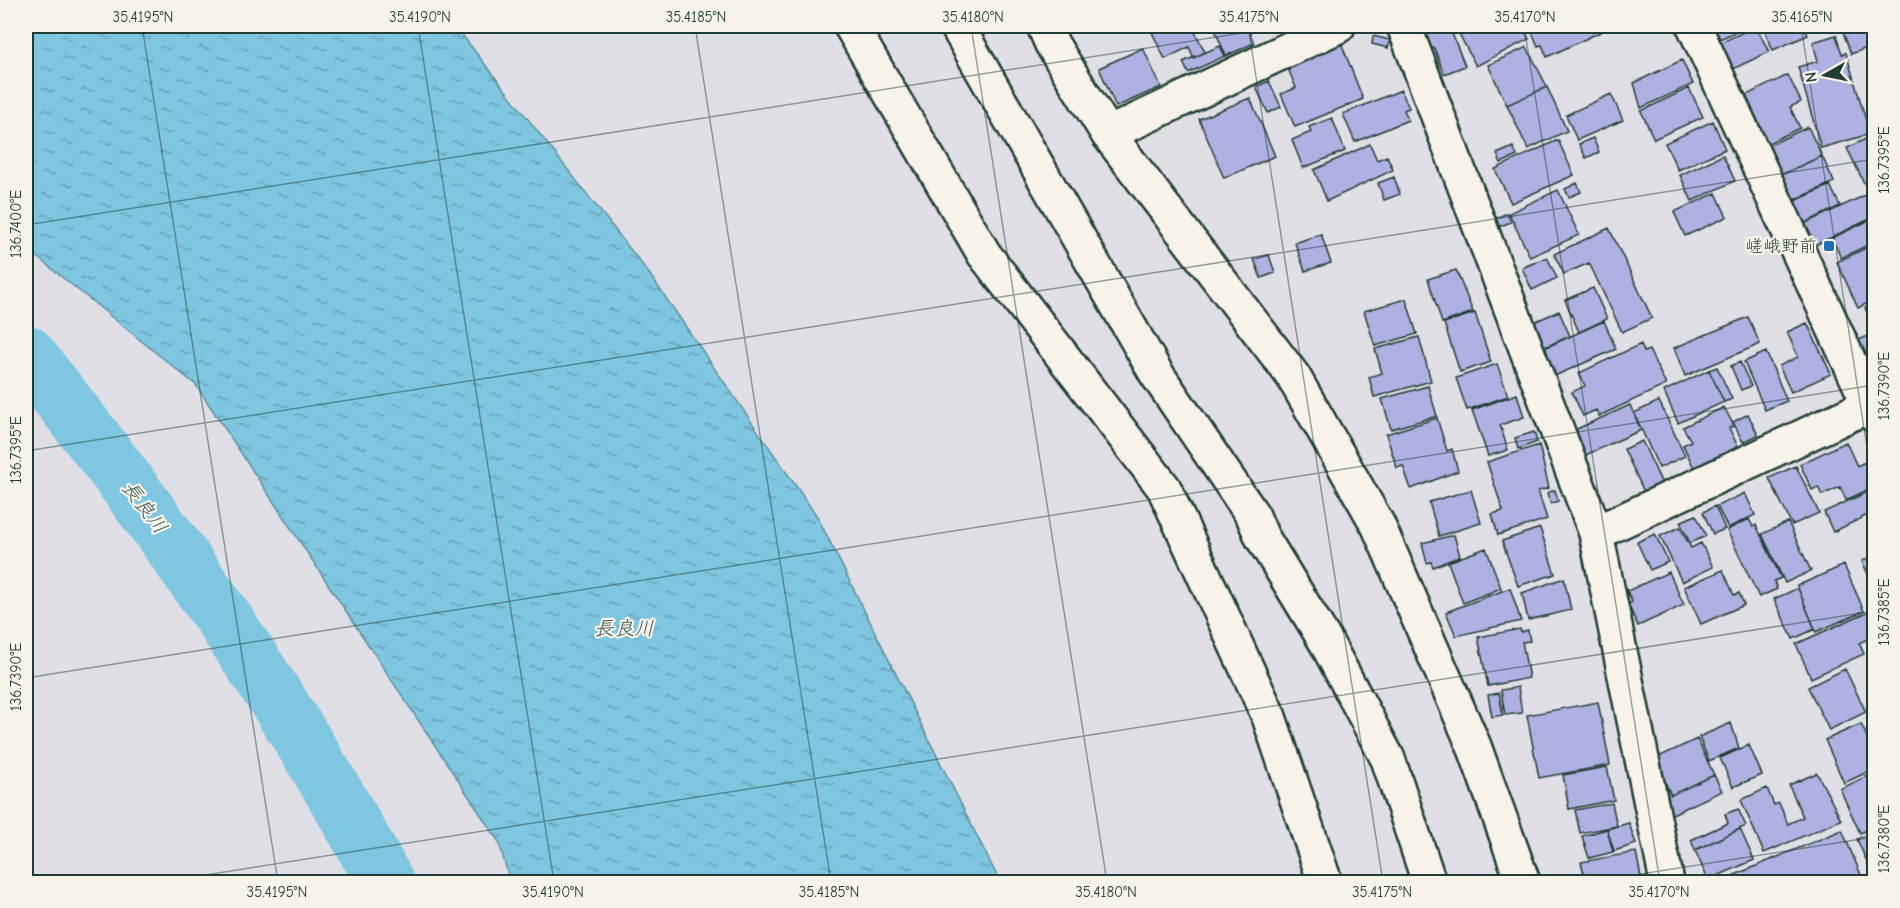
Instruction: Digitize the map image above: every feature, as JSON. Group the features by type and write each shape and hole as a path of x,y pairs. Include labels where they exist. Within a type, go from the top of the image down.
{"street":[{"path":"851,26 984,254 1164,488 1269,717 1325,882"},
{"path":"957,26 1156,373 1253,516 1262,537 1326,642 1388,759 1429,882"},
{"path":"1044,26 1052,44 1108,134 1293,376 1378,525 1474,746 1523,882"},
{"path":"1108,134 1338,26"},
{"path":"1404,26 1596,533 1667,882"},
{"path":"1596,533 1873,408 1694,26"}],"water":[{"name":"長良川","path":"26,26 455,26 648,272 818,518 1000,882 510,882 499,842 196,385 26,248"}],"building":[{"path":"1149,26 1192,26 1205,52 1194,58 1189,47 1165,59"},
{"path":"1223,26 1247,26 1254,43 1226,56 1215,30"},
{"path":"1426,26 1449,26 1465,66 1444,74 1434,48 1430,49 1424,32 1428,31"},
{"path":"1455,26 1522,26 1529,39 1476,66"},
{"path":"1540,26 1613,26 1547,57 1542,45 1538,46 1531,30"},
{"path":"1700,26 1748,26 1709,44"},
{"path":"1756,26 1769,52 1733,69 1720,43"},
{"path":"1763,26 1804,26 1808,35 1773,50"},
{"path":"1852,26 1874,26 1874,53 1871,54 1869,47 1851,54 1842,29"},
{"path":"1836,35 1842,54 1846,53 1870,134 1821,148 1798,67 1818,61 1813,42"},
{"path":"1373,36 1390,40 1388,48 1372,44"},
{"path":"1340,40 1363,99 1295,127 1281,94 1296,88 1285,61"},
{"path":"1220,46 1225,56 1188,73 1183,62"},
{"path":"1527,47 1547,87 1507,105 1488,65"},
{"path":"1143,48 1161,87 1116,107 1099,68"},
{"path":"1682,60 1693,84 1641,108 1634,83"},
{"path":"1788,75 1801,102 1790,107 1800,128 1758,148 1736,100"},
{"path":"1269,81 1281,107 1268,113 1256,87"},
{"path":"1547,87 1567,131 1528,149 1507,105"},
{"path":"1689,88 1703,117 1654,139 1641,111"},
{"path":"1401,90 1409,108 1404,110 1408,120 1355,142 1343,114"},
{"path":"1611,94 1623,120 1577,140 1566,115"},
{"path":"1250,98 1275,156 1224,178 1199,119"},
{"path":"1332,118 1345,151 1303,168 1292,140 1311,132 1309,127"},
{"path":"1713,121 1725,149 1678,170 1665,143"},
{"path":"1808,127 1822,156 1772,179 1759,150"},
{"path":"1874,135 1874,188 1868,191 1847,148"},
{"path":"1593,138 1599,152 1586,158 1579,144"},
{"path":"1558,140 1574,175 1511,203 1495,169"},
{"path":"1370,144 1377,160 1387,156 1393,170 1327,201 1314,170"},
{"path":"1513,147 1517,156 1501,163 1497,154"},
{"path":"1723,155 1735,181 1692,201 1680,175"},
{"path":"1822,156 1834,182 1784,205 1772,179"},
{"path":"1394,177 1400,194 1384,200 1378,183"},
{"path":"1577,183 1581,192 1569,197 1565,189"},
{"path":"1830,185 1840,206 1801,225 1791,203"},
{"path":"1558,190 1579,235 1530,257 1509,213"},
{"path":"1874,191 1874,217 1805,250 1795,228"},
{"path":"1716,193 1727,217 1685,236 1674,212"},
{"path":"1507,213 1511,222 1495,228 1492,220"},
{"path":"1874,218 1874,242 1841,258 1832,238"},
{"path":"1609,228 1652,318 1622,332 1589,263 1564,274 1554,254"},
{"path":"1321,234 1331,263 1305,271 1295,243"},
{"path":"1874,244 1874,300 1858,308 1837,262"},
{"path":"1269,255 1275,273 1261,278 1254,259"},
{"path":"1547,257 1557,278 1532,290 1522,268"},
{"path":"1456,270 1473,312 1442,323 1428,279"},
{"path":"1593,288 1607,319 1579,332 1565,300"},
{"path":"1406,299 1417,334 1375,346 1364,311"},
{"path":"1874,304 1874,315 1870,318 1865,308"},
{"path":"1559,311 1570,336 1538,350 1527,325"},
{"path":"1475,313 1491,362 1460,372 1444,323"},
{"path":"1748,317 1760,344 1685,376 1674,348"},
{"path":"1604,321 1616,349 1550,378 1538,351"},
{"path":"1807,323 1831,374 1791,392 1779,366 1798,357 1787,332"},
{"path":"1874,333 1874,358 1867,362 1857,341"},
{"path":"1419,337 1431,381 1374,397 1369,377 1382,373 1375,349"},
{"path":"1641,344 1644,352 1649,350 1666,385 1599,416 1596,410 1583,416 1572,392 1585,386 1579,373"},
{"path":"1766,352 1787,401 1765,410 1744,362"},
{"path":"1874,358 1874,380 1867,362"},
{"path":"1740,362 1751,386 1741,390 1731,366"},
{"path":"1497,364 1508,396 1467,410 1456,378"},
{"path":"1717,367 1732,399 1724,402 1709,370"},
{"path":"1709,370 1724,402 1678,423 1664,391"},
{"path":"1428,386 1437,416 1391,429 1382,399"},
{"path":"1517,394 1524,417 1500,425 1508,450 1488,456 1472,410"},
{"path":"1659,401 1685,456 1659,468 1634,413"},
{"path":"1630,405 1641,430 1579,458 1568,433"},
{"path":"1724,407 1734,426 1729,428 1739,449 1695,470 1683,445 1691,441 1683,427"},
{"path":"1748,414 1758,435 1743,442 1733,422"},
{"path":"1437,418 1447,451 1452,449 1458,471 1411,489 1403,466 1397,468 1386,434"},
{"path":"1534,432 1537,442 1518,449 1515,438"},
{"path":"1642,441 1664,488 1646,496 1624,449"},
{"path":"1846,442 1857,466 1865,462 1874,487 1846,500 1840,487 1822,495 1818,487 1812,490 1800,464"},
{"path":"1539,445 1549,488 1538,491 1547,519 1498,535 1492,514 1503,511 1487,462"},
{"path":"1796,466 1819,513 1792,525 1769,478"},
{"path":"1874,489 1874,512 1833,532 1824,512"},
{"path":"1471,490 1481,523 1439,536 1429,502"},
{"path":"1555,490 1558,501 1551,504 1547,493"},
{"path":"1745,493 1755,515 1728,528 1717,506"},
{"path":"1715,506 1725,529 1713,534 1703,512"},
{"path":"1696,515 1706,536 1690,543 1680,522"},
{"path":"1749,519 1753,527 1756,525 1781,578 1774,581 1777,589 1759,597 1727,530"},
{"path":"1788,522 1811,571 1785,583 1762,534"},
{"path":"1680,527 1691,548 1701,543 1713,567 1682,582 1660,536"},
{"path":"1540,528 1555,574 1518,586 1502,541"},
{"path":"1655,534 1668,562 1650,570 1637,542"},
{"path":"1454,535 1460,556 1433,567 1431,562 1427,563 1422,543"},
{"path":"1486,548 1501,588 1463,603 1448,562"},
{"path":"1874,555 1874,582 1872,583 1862,561"},
{"path":"1844,565 1864,611 1816,632 1797,586"},
{"path":"1723,570 1734,595 1739,593 1744,605 1701,624 1684,587"},
{"path":"1669,572 1684,605 1638,626 1628,604 1632,602 1627,591"},
{"path":"1564,578 1571,610 1528,620 1522,593"},
{"path":"1510,588 1521,621 1456,636 1446,612"},
{"path":"1798,588 1815,629 1793,639 1774,599"},
{"path":"1874,609 1874,636 1859,643 1864,654 1811,678 1796,644"},
{"path":"1520,629 1521,632 1528,630 1530,641 1522,642 1529,678 1488,686 1478,637"},
{"path":"1845,669 1866,712 1829,730 1808,687"},
{"path":"1518,687 1522,713 1505,715 1501,690"},
{"path":"1499,693 1503,715 1492,717 1488,695"},
{"path":"1598,702 1610,765 1539,778 1527,715"},
{"path":"1731,723 1739,748 1709,761 1699,737"},
{"path":"1861,724 1874,752 1874,769 1844,783 1825,740"},
{"path":"1697,739 1714,775 1671,795 1654,759"},
{"path":"1749,745 1762,775 1733,787 1720,758"},
{"path":"1607,767 1614,800 1569,809 1563,775"},
{"path":"1817,773 1841,820 1764,853 1741,800 1767,788 1774,805 1779,803 1788,824 1803,817 1789,785"},
{"path":"1874,773 1874,827 1860,833 1840,789"},
{"path":"1714,775 1722,791 1668,816 1655,787 1665,782 1671,795"},
{"path":"1612,803 1617,826 1580,833 1575,810"},
{"path":"1738,809 1746,826 1695,850 1691,840 1728,823 1725,814"},
{"path":"1629,823 1636,844 1614,851 1607,829"},
{"path":"1607,829 1613,852 1589,858 1582,836"},
{"path":"1740,829 1754,860 1708,880 1695,850"},
{"path":"1842,830 1864,882 1718,882"},
{"path":"1874,831 1874,878 1857,839"},
{"path":"1636,852 1642,882 1586,882 1581,862"}],"waterway":[{"name":"長良川","path":"26,354 125,481 218,610 305,744 385,882"}],"place":[{"name":"嵯峨野前","path":"1829,246"}]}
